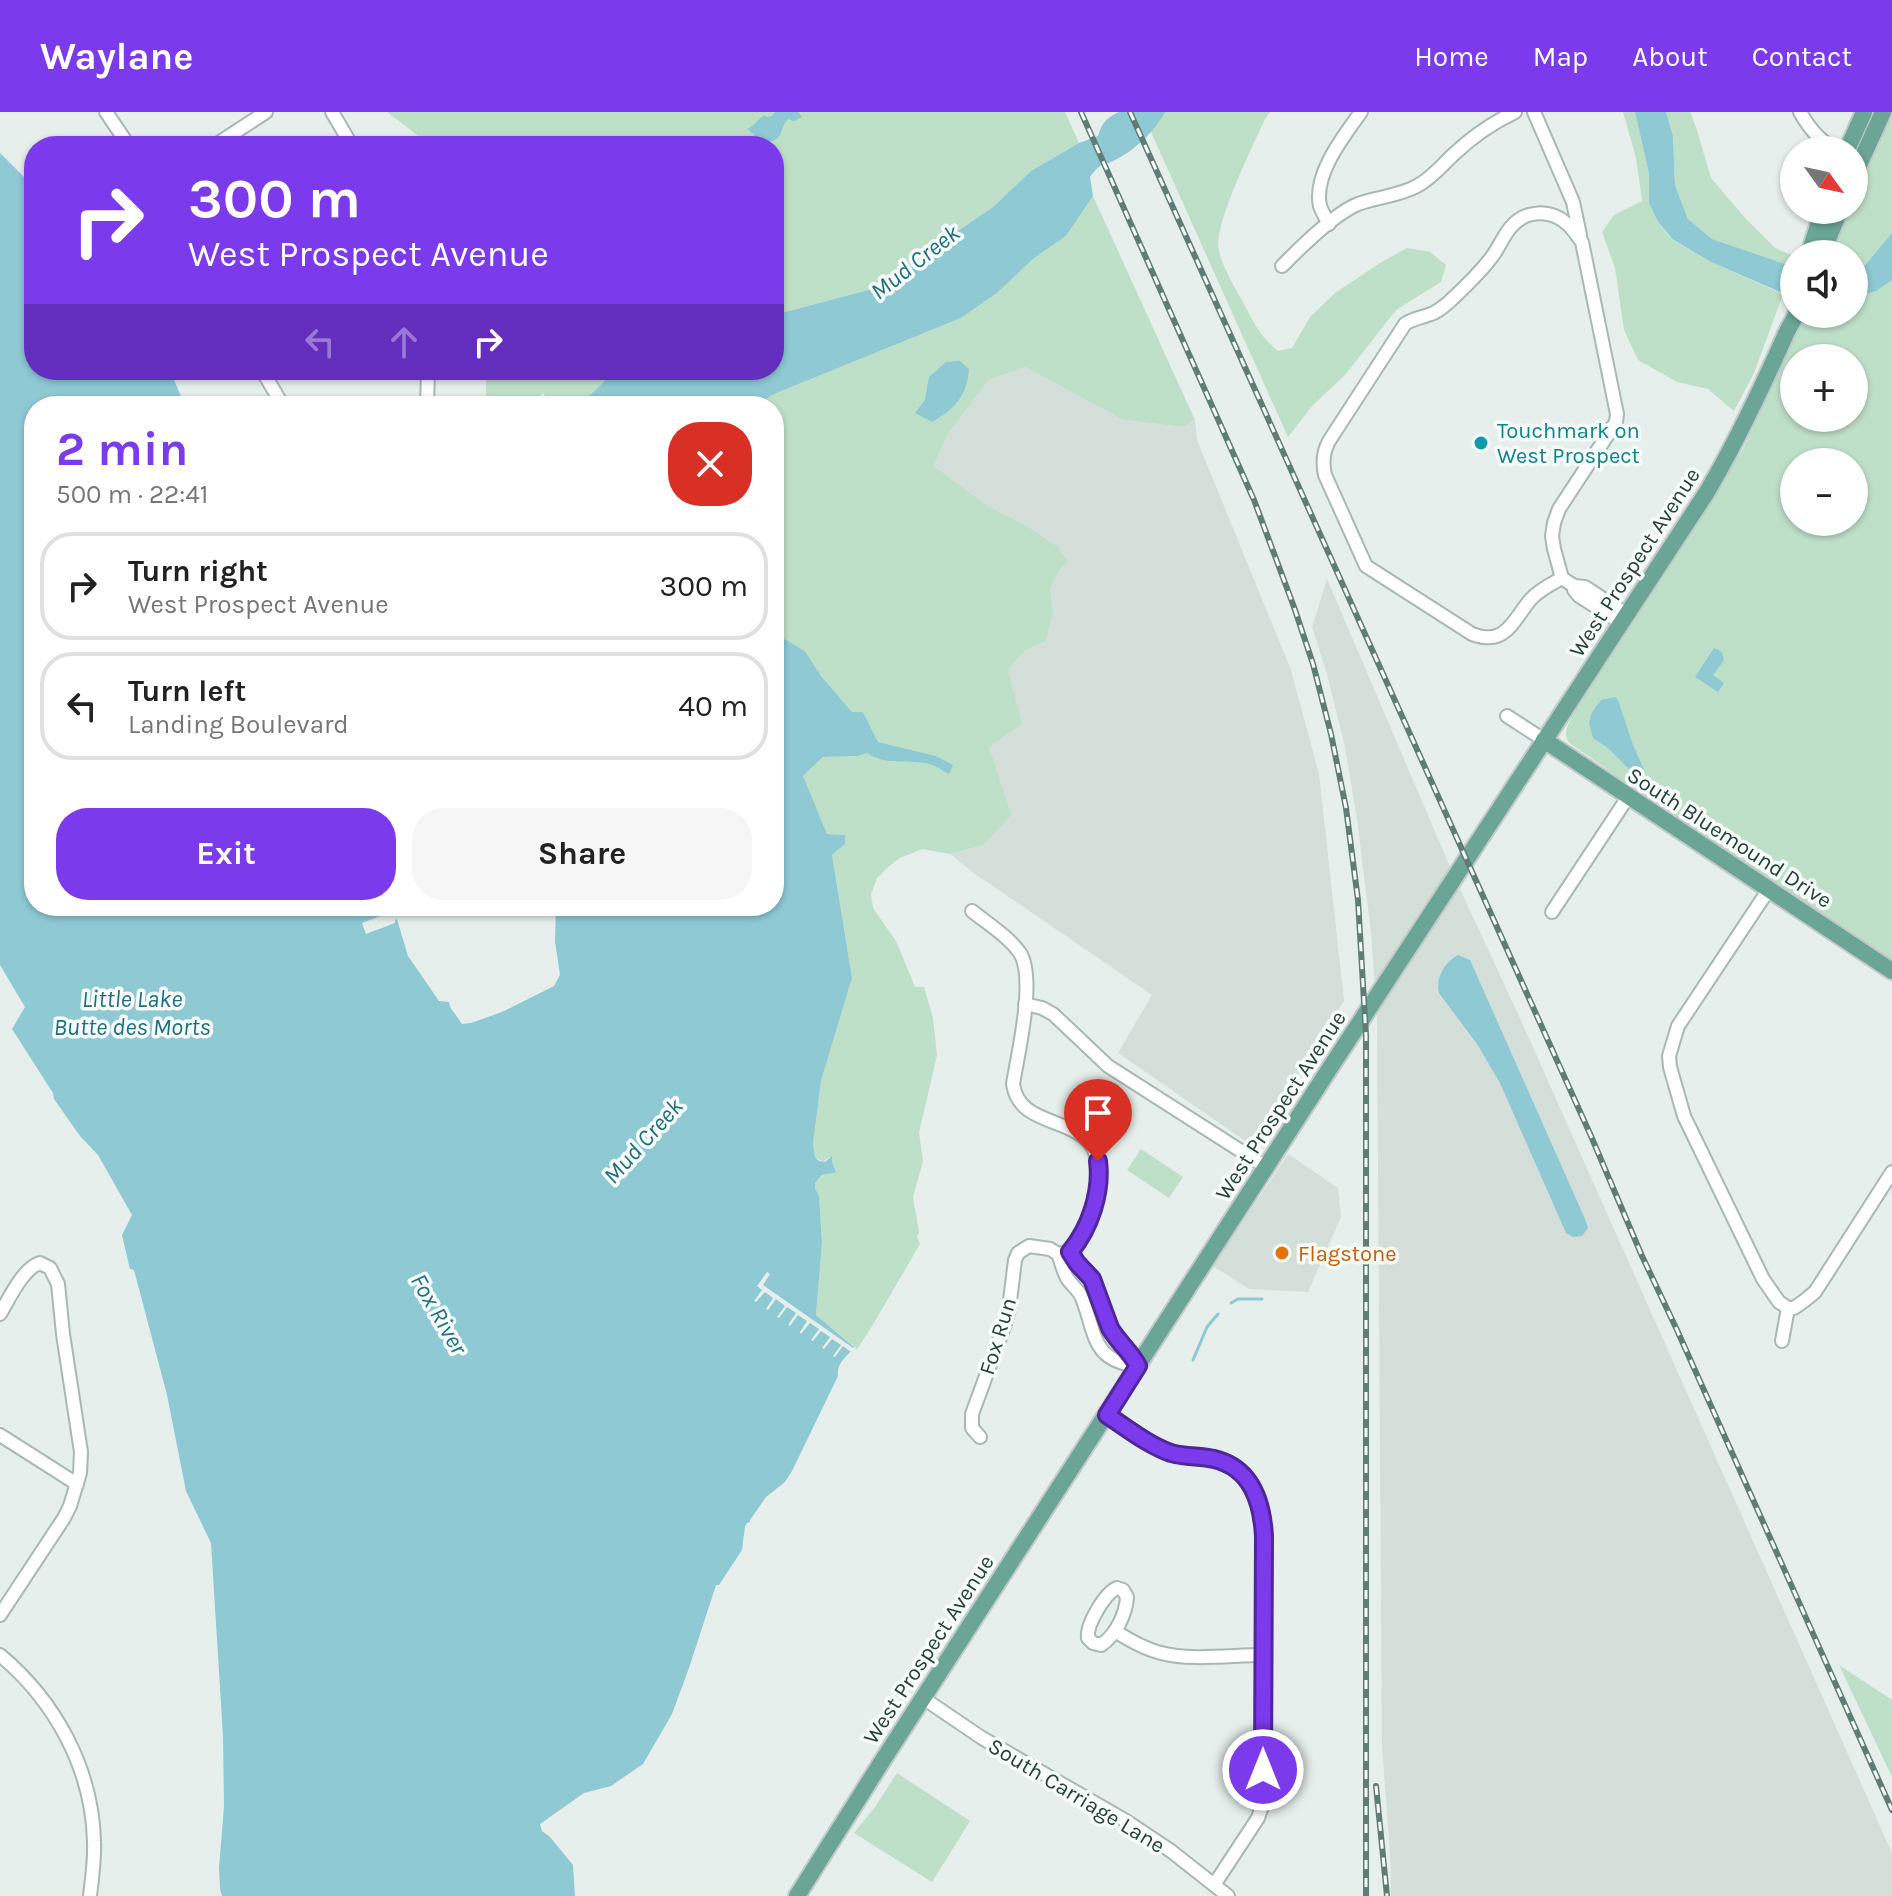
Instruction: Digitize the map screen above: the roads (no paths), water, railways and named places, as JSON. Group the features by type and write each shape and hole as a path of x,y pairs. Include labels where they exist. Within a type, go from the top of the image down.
{"main road":[{"path":"1859,136 1864,112"},
{"path":"1868,137 1883,112"},
{"name":"West Prospect Avenue","path":"797,1896 1266,1167 1679,536 1727,458 1760,394 1787,328"},
{"name":"South Bluemound Drive","path":"1544,740 1892,971"}],"street":[{"path":"106,112 122,136"},
{"path":"229,136 266,112"},
{"path":"332,112 346,136"},
{"path":"1329,224 1320,206 1321,183 1334,152 1361,112"},
{"path":"1282,266 1341,213 1418,186 1485,128 1515,112"},
{"path":"1534,112 1570,195 1617,414 1616,422 1559,509 1552,536 1554,549 1562,578 1574,586 1579,596 1623,618"},
{"path":"1800,112 1818,136"},
{"path":"1562,578 1537,593 1503,633 1486,638 1472,634 1366,566 1323,465 1325,447 1405,324 1446,304 1482,270 1516,221 1561,208 1570,195"},
{"path":"1538,213 1557,216 1565,221 1582,242"},
{"path":"1507,716 1544,740"},
{"path":"1552,912 1628,797"},
{"path":"1769,889 1678,1026 1669,1056 1684,1116 1763,1279 1779,1302 1794,1308 1815,1292 1892,1172"},
{"path":"972,911 1011,943 1026,969 1025,1004 1013,1084 1016,1097 1029,1111 1083,1136 1095,1151 1098,1161 1099,1180 1090,1219 1081,1237 1064,1253"},
{"path":"1025,1004 1053,1014 1108,1066 1266,1167"},
{"name":"Fox Run","path":"980,1437 972,1428 972,1414 1004,1327 1018,1253 1029,1246 1064,1253"},
{"path":"1064,1253 1092,1279 1110,1328 1138,1366"},
{"path":"1064,1253 1067,1278 1082,1298 1100,1348 1123,1365 1138,1366"},
{"path":"0,1314 27,1271 40,1263 50,1268 58,1284 82,1461 64,1518 0,1615"},
{"path":"1782,1341 1788,1308"},
{"path":"1107,1415 1153,1445 1170,1452 1223,1462 1240,1472 1252,1486 1263,1514 1263,1803 1258,1818 1214,1885"},
{"path":"0,1435 77,1484"},
{"path":"1115,1631 1161,1653 1185,1656 1263,1655"},
{"path":"0,1655 25,1677 48,1707 81,1768 92,1814 94,1841 90,1896"},
{"name":"South Carriage Lane","path":"923,1698 992,1744 1126,1821 1171,1851 1228,1896"}],"water":[{"path":"775,112 798,112 802,117 794,121 788,119 779,136 754,136 747,129 764,115 772,116"},
{"path":"1119,112 1165,112 1137,146 1099,167 1090,177 1093,196 1066,236 1033,259 997,293 961,318 771,396 589,396 605,380 784,380 784,312 868,290 907,272 949,237 993,207 1031,171 1079,143 1098,136 1111,116"},
{"path":"1635,112 1666,112 1673,136 1675,185 1688,219 1712,239 1780,262 1780,292 1711,262 1672,239 1657,220 1649,203 1649,174"},
{"path":"0,153 24,177 24,380 174,380 181,396 24,396 24,916 396,916 408,956 439,1001 449,1002 462,1024 471,1023 502,1012 554,986 560,975 555,941 556,916 784,916 784,639 805,651 821,676 852,712 863,712 878,742 936,756 953,765 949,774 929,764 887,761 867,753 823,757 803,776 827,834 845,835 845,844 832,855 852,978 821,1081 813,1144 815,1157 819,1161 825,1162 832,1156 836,1172 822,1175 815,1183 819,1196 822,1243 816,1315 854,1347 840,1364 838,1376 792,1471 785,1482 766,1497 745,1526 742,1550 719,1585 716,1585 672,1714 643,1764 611,1786 584,1793 540,1824 542,1831 573,1865 575,1896 222,1896 219,1868 224,1807 223,1736 211,1543 186,1491 167,1395 134,1270 130,1269 122,1235 132,1215 98,1155 80,1136 54,1099 12,1029 25,1007 0,965"},
{"path":"1892,233 1892,280 1868,293 1868,262"},
{"path":"960,361 969,369 968,378 953,407 932,422 915,413 925,400 929,377 946,362"},
{"path":"1714,648 1722,652 1724,660 1713,675 1724,683 1718,692 1695,677"},
{"path":"1615,697 1644,769 1640,775 1634,774 1593,738 1589,723 1591,714 1601,700"},
{"path":"1458,955 1470,960 1585,1219 1588,1228 1582,1236 1573,1237 1566,1233 1500,1083 1477,1044 1439,993 1438,982 1442,971"}],"waterway":[{"path":"1231,1303 1238,1299 1262,1299"},
{"path":"1193,1360 1207,1327 1218,1314"}],"railway":[{"path":"1081,112 1254,500 1313,664 1346,808 1358,900 1366,1036 1366,1896"},
{"path":"1130,112 1892,1810"},
{"path":"1376,1786 1387,1896"}],"place":[{"name":"Touchmark on West Prospect","path":"1481,443"},
{"name":"Flagstone","path":"1282,1253"}],"water label":[{"name":"Mud Creek","path":"915,262"},
{"name":"Little Lake Butte des Morts","path":"132,1013"},
{"name":"Mud Creek","path":"643,1141"},
{"name":"Fox River","path":"439,1314"}]}
